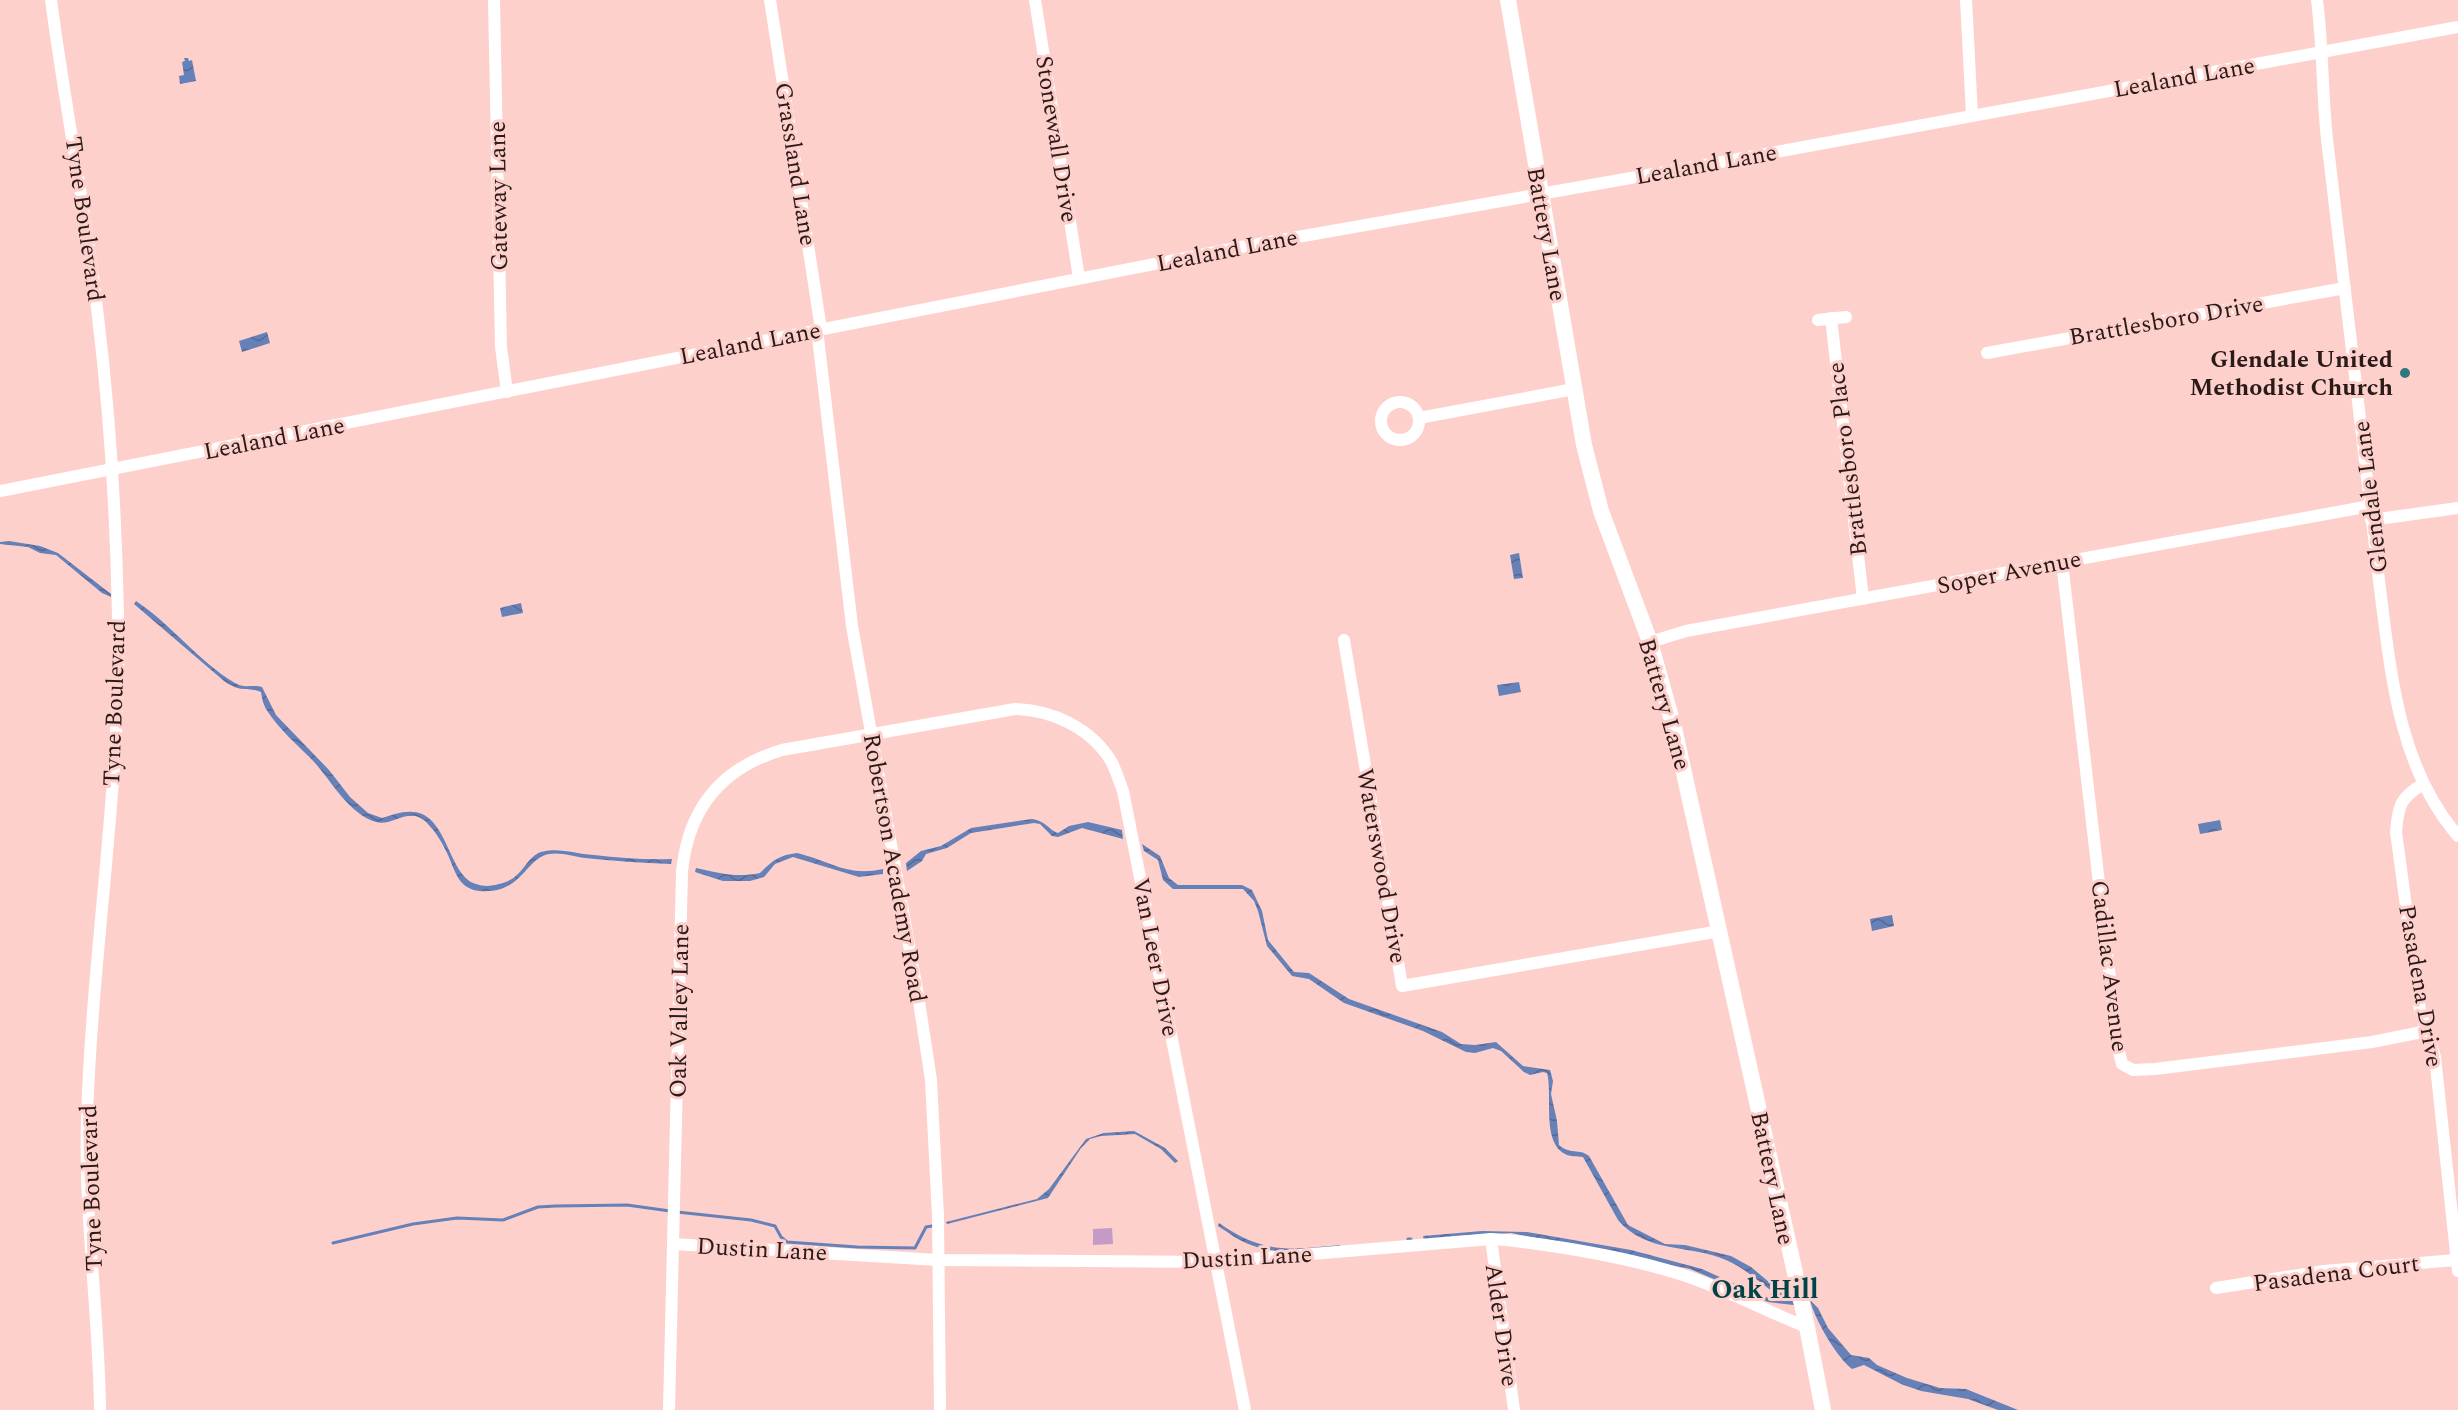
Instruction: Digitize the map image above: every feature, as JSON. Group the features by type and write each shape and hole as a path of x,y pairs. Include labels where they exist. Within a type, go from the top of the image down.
{"main road":[{"name":"Battery Lane","path":"1508,0 1574,389 1599,506 1650,642 1681,753 1807,1327 1823,1410"}],"street":[{"name":"Tyne Boulevard","path":"51,0 95,287 112,469 118,616 117,691 87,1118 87,1181 100,1410"},
{"name":"Gateway Lane","path":"495,0 501,338 507,392"},
{"name":"Grassland Lane","path":"770,0 819,329"},
{"name":"Stonewall Drive","path":"1035,0 1079,278"},
{"path":"1966,0 1972,115"},
{"name":"Glendale Lane","path":"2317,0 2323,96 2371,520 2395,692 2406,738 2423,784 2440,813 2458,836"},
{"name":"Lealand Lane","path":"0,491 1403,216 2458,27"},
{"name":"Brattlesboro Drive","path":"1987,353 2345,288"},
{"path":"1818,320 1846,317"},
{"name":"Brattlesboro Place","path":"1831,318 1863,599"},
{"name":"Robertson Academy Road","path":"819,329 846,585 929,1059 936,1153 940,1410"},
{"path":"1419,417 1574,389"},
{"name":"Soper Avenue","path":"1650,642 1686,631 2370,506"},
{"path":"2371,520 2458,508"},
{"name":"Cadillac Avenue","path":"2062,562 2118,1048 2122,1064 2133,1070 2156,1069 2372,1042 2427,1032"},
{"name":"Waterswood Drive","path":"1344,640 1402,986 1720,931"},
{"name":"Van Leer Drive","path":"871,734 988,712 1027,709 1045,713 1072,724 1094,740 1111,761 1126,806 1245,1410"},
{"name":"Oak Valley Lane","path":"669,1410 682,881 684,858 693,825 701,807 720,784 752,760 782,750 871,734"},
{"name":"Pasadena Drive","path":"2423,784 2409,793 2401,802 2397,813 2396,832 2420,1010 2435,1057 2457,1265"},
{"name":"Dustin Lane","path":"673,1244 938,1260 1217,1262 1491,1239 1555,1247 1682,1275 1714,1286 1807,1327"},
{"name":"Alder Drive","path":"1491,1239 1514,1410"},
{"name":"Pasadena Court","path":"2216,1288 2324,1271 2457,1265"}],"shaded area":[{"path":"1112,1228 1113,1244 1093,1245 1093,1229"}],"water":[{"path":"184,58 192,60 196,81 180,84 179,76 184,75 182,62 185,61"},
{"path":"267,332 270,343 242,352 239,341"},
{"path":"9,541 40,546 58,553 111,594 111,597 102,593 56,555 40,553 28,547 0,544 0,542"},
{"path":"1519,553 1523,578 1514,579 1510,555"},
{"path":"136,601 197,654 238,685 262,687 276,715 329,770 350,797 368,813 382,818 409,812 425,815 441,834 459,870 467,879 476,884 491,886 514,878 535,855 548,851 561,850 623,858 672,859 671,864 549,854 534,862 521,876 505,887 480,891 472,889 458,877 443,845 427,823 420,818 407,816 382,823 366,818 357,812 271,717 265,707 261,692 240,689 224,681 134,604"},
{"path":"521,603 523,613 502,617 500,608"},
{"path":"1519,682 1521,692 1499,696 1497,685"},
{"path":"1032,819 1058,833 1069,826 1088,822 1122,830 1123,839 1082,828 1058,837 1052,836 1040,824 1034,823 971,833 947,848 926,854 922,861 907,871 906,863 921,851 941,846 971,828"},
{"path":"2220,820 2222,830 2200,834 2198,824"},
{"path":"1142,844 1160,856 1169,878 1178,885 1242,885 1252,890 1262,911 1268,940 1294,972 1309,973 1349,999 1442,1032 1461,1044 1496,1042 1523,1066 1550,1070 1553,1081 1551,1094 1559,1145 1567,1150 1582,1152 1589,1156 1628,1225 1665,1244 1685,1245 1731,1256 1751,1267 1775,1287 1790,1294 1794,1305 1768,1302 1690,1269 1511,1233 1424,1240 1423,1236 1482,1231 1527,1232 1631,1250 1702,1269 1764,1297 1780,1297 1747,1272 1726,1260 1655,1243 1629,1231 1618,1220 1583,1157 1565,1154 1553,1139 1550,1128 1547,1073 1530,1075 1501,1051 1493,1048 1475,1053 1466,1052 1423,1031 1344,1003 1309,979 1292,976 1267,946 1254,901 1243,889 1173,889 1163,880 1158,860 1144,851"},
{"path":"797,853 849,870 883,869 883,874 859,877 793,857 775,864 764,877 750,881 723,881 695,872 696,868 735,875 760,873 776,859"},
{"path":"1892,915 1894,926 1872,931 1870,919"},
{"path":"1134,1131 1165,1148 1178,1161 1175,1163 1161,1149 1135,1134 1101,1136 1090,1139 1081,1148 1048,1198 947,1224 946,1222 1037,1199 1049,1189 1086,1139 1104,1133"},
{"path":"1219,1223 1249,1240 1277,1248 1340,1245 1340,1248 1295,1251 1261,1248 1238,1239 1218,1226"},
{"path":"1810,1300 1818,1308 1828,1328 1851,1355 1869,1358 1877,1365 1907,1378 1940,1388 1966,1389 2018,1410 1998,1410 1968,1399 1921,1391 1901,1384 1864,1365 1852,1369 1827,1337"}],"waterway":[{"path":"333,1243 413,1224 457,1218 503,1220 538,1207 627,1205 670,1211"},
{"path":"677,1212 751,1220 775,1226 787,1242 857,1247 915,1248 926,1227 932,1226"}],"place":[{"name":"Glendale United Methodist Church","path":"2405,373"}],"district":[{"name":"Oak Hill","path":"1765,1289"}]}
